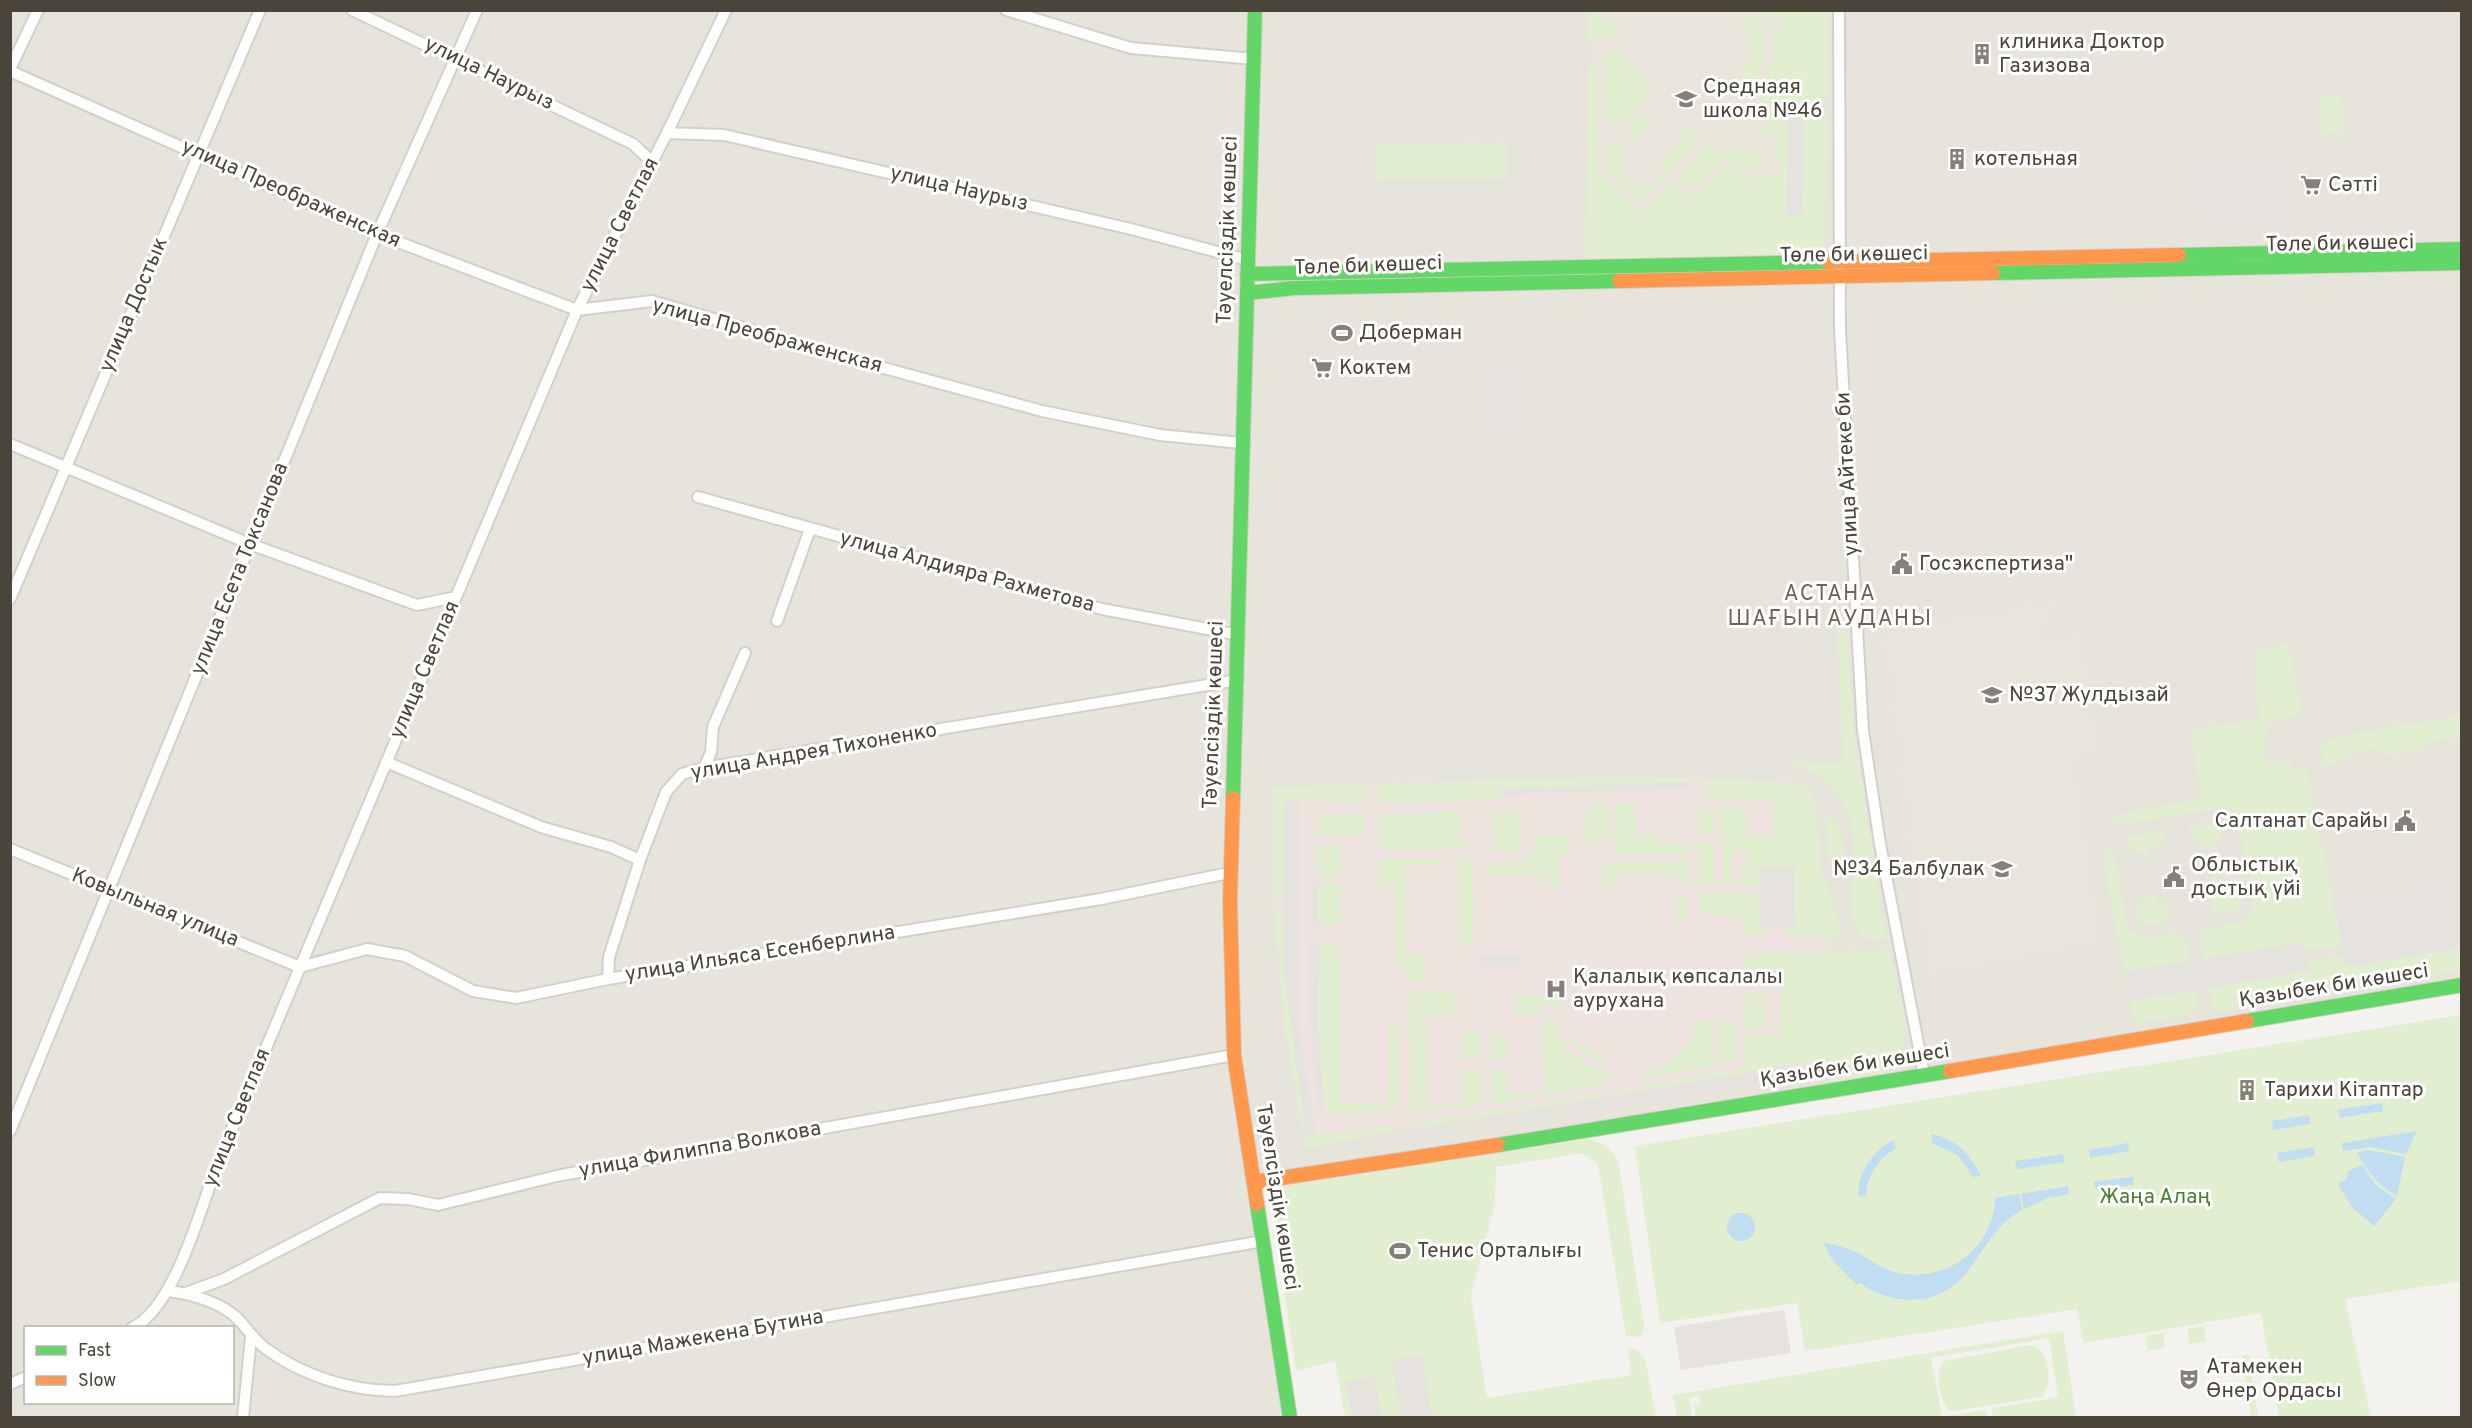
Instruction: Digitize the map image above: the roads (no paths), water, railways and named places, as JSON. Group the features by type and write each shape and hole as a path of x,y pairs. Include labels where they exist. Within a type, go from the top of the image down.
{"main road":[{"name":"Тәуелсіздік көшесі","path":"1255,10 1241,443 1238,680 1229,873 1234,1055 1290,1418"},
{"name":"Төле би көшесі","path":"1247,267 1840,261 2462,249"},
{"name":"Төле би көшесі","path":"1247,293 1295,288 2462,263"},
{"name":"Қазыбек би көшесі","path":"1254,1182 1623,1126 2462,986"}],"street":[{"path":"10,70 38,10"},
{"name":"улица Достык","path":"10,599 260,10"},
{"name":"улица Наурыз","path":"352,10 455,57 633,144 652,162"},
{"name":"улица Есета Токсанова","path":"10,1131 377,234 477,10"},
{"name":"улица Светлая","path":"136,1326 146,1321 169,1291 218,1162 577,309 667,133 726,10"},
{"path":"1006,10 1131,48 1254,58"},
{"name":"улица Айтеке би","path":"1839,10 1840,330 1863,731 1880,844 1924,1075"},
{"name":"улица Преображенская","path":"10,70 377,234 577,309 652,301 836,355 1042,411 1160,435 1241,443"},
{"name":"улица Наурыз","path":"667,133 724,135 1131,229 1247,267"},
{"path":"10,444 250,544 417,605 456,597"},
{"name":"улица Алдияра Рахметова","path":"698,497 810,530 1102,609 1239,635"},
{"path":"777,621 810,530"},
{"path":"704,768 711,752 713,726 745,652"},
{"name":"улица Андрея Тихоненко","path":"608,979 609,957 639,860 666,792 682,774 704,768 1238,680"},
{"path":"386,762 541,827 610,847 639,860"},
{"name":"Ковыльная улица","path":"10,849 300,967"},
{"name":"улица Ильяса Есенберлина","path":"300,967 367,949 405,956 473,990 516,998 608,979 1101,899 1229,873"},
{"name":"улица Филиппа Волкова","path":"186,1293 224,1278 380,1198 408,1199 438,1205 561,1175 1234,1055"},
{"name":"улица Мажекена Бутина","path":"169,1291 186,1293 226,1309 251,1337 278,1357 346,1386 371,1391 394,1391 1263,1241"},
{"path":"243,1418 251,1337"},
{"path":"10,1384 24,1378"}],"water":[{"path":"2382,1103 2383,1111 2340,1118 2338,1110"},
{"path":"2309,1115 2310,1124 2273,1130 2272,1121"},
{"path":"2417,1131 2406,1154 2370,1147 2343,1151 2342,1143"},
{"path":"1931,1134 1947,1139 1961,1148 1981,1176 1973,1177 1958,1155 1932,1143"},
{"path":"1894,1140 1895,1149 1874,1169 1866,1196 1859,1197 1863,1171 1880,1149"},
{"path":"2128,1143 2129,1151 2090,1158 2089,1150"},
{"path":"2314,1147 2315,1156 2279,1162 2277,1153"},
{"path":"2368,1150 2405,1157 2397,1196 2379,1183 2357,1152"},
{"path":"2063,1154 2064,1162 2017,1169 2015,1161"},
{"path":"2362,1165 2377,1186 2396,1199 2374,1226 2352,1207 2338,1184 2347,1179 2348,1171"},
{"path":"2133,1177 2134,1185 2096,1190 2094,1182"},
{"path":"2068,1186 2069,1194 2048,1198 2024,1209 2021,1194"},
{"path":"2019,1194 2022,1210 1997,1230 1956,1284 1929,1297 1915,1300 1901,1299 1872,1291 1859,1283 1857,1285 1833,1261 1823,1242 1854,1251 1890,1271 1913,1275 1931,1273 1948,1268 1963,1259 1976,1247 1986,1233 1995,1198"},
{"path":"1741,1213 1751,1217 1755,1227 1751,1237 1741,1241 1731,1237 1727,1227 1731,1217"}],"place":[{"name":"клиника Доктор Газизова","path":"1982,54"},
{"name":"Среднаяя школа №46","path":"1686,99"},
{"name":"котельная","path":"1957,159"},
{"name":"Cәтті","path":"2311,185"},
{"name":"Доберман","path":"1342,333"},
{"name":"Коктем","path":"1322,368"},
{"name":"Госэкспертиза\"","path":"1902,564"},
{"name":"№37 Жулдызай","path":"1992,695"},
{"name":"Салтанат Сарайы","path":"2405,821"},
{"name":"№34 Балбулак","path":"2002,869"},
{"name":"Облыстық достық үйі","path":"2174,877"},
{"name":"Қалалық көпсалалы аурухана","path":"1556,989"},
{"name":"Тарихи Кітаптар","path":"2247,1090"},
{"name":"Тенис Орталығы","path":"1400,1251"},
{"name":"Атамекен Өнер Ордасы","path":"2189,1379"}],"district":[{"name":"АСТАНА ШАҒЫН АУДАНЫ","path":"1830,606"}],"park label":[{"name":"Жаңа Алаң","path":"2155,1197"}]}
